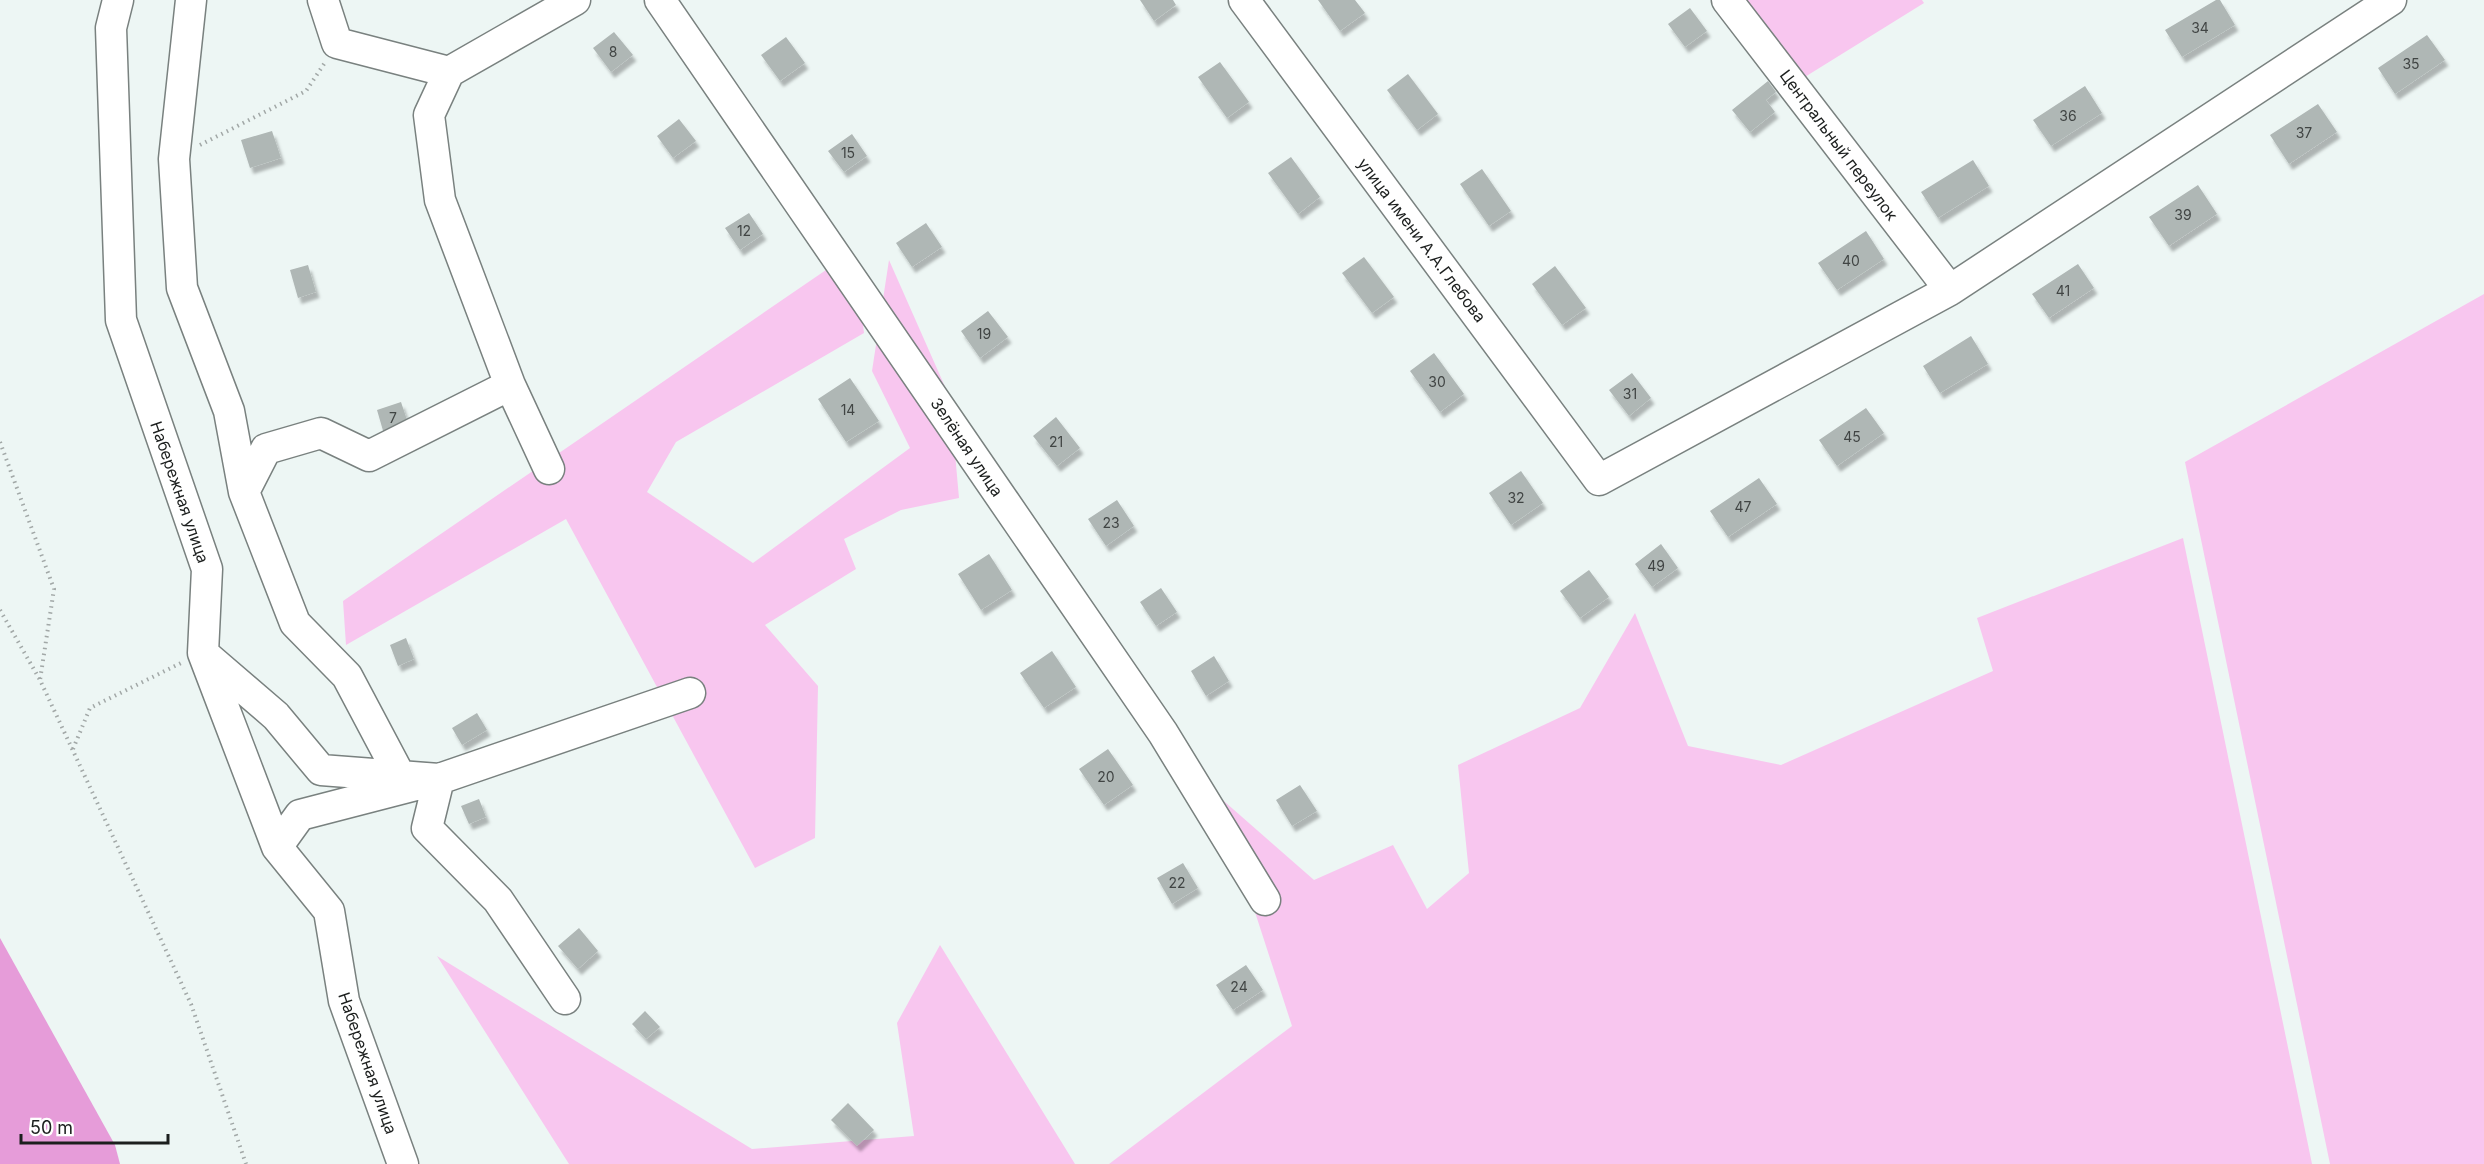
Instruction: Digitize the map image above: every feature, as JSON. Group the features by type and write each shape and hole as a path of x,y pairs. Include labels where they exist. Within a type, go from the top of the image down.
{"street":[{"name":"Набережная улица","path":"118,0 111,28 121,320 207,569 203,653 278,847 329,911 344,1001 403,1164"},
{"path":"191,0 174,159 182,288 229,411 244,492 295,623 347,676 400,776"},
{"path":"323,0 337,43 449,72"},
{"path":"549,469 510,385 440,200 429,115 449,72 575,0"},
{"name":"Зелёная улица","path":"660,0 1163,733 1265,900"},
{"name":"улица имени А.А.Глебова","path":"1244,0 1599,480 1950,290"},
{"name":"Центральный переулок","path":"1727,0 1950,290"},
{"path":"1950,290 2391,0"},
{"path":"244,492 267,449 321,433 369,456 510,385"},
{"path":"203,653 276,716 321,770 439,779"},
{"path":"278,847 300,815 439,779 690,693"},
{"path":"439,779 427,828 498,900 565,999"}],"path":[{"path":"174,159 306,91 337,43"},
{"path":"0,442 54,589 40,680"},
{"path":"0,610 40,680 191,1004 246,1164"},
{"path":"72,750 90,708 203,653"}],"shaded area":[{"path":"1739,0 1922,0 1924,3 1800,80"},
{"path":"889,260 950,398 959,498 901,510 844,539 856,569 765,625 818,686 815,838 755,868 566,519 346,645 343,601 826,270 856,266 864,333 676,442 647,492 753,563 910,448 872,371"},
{"path":"2484,294 2484,1164 2330,1164 2185,462"},
{"path":"2183,538 2312,1164 1109,1164 1292,1026 1217,795 1314,880 1393,845 1427,909 1469,873 1458,765 1580,708 1635,613 1688,746 1781,765 1993,671 1977,618"},
{"path":"0,938 115,1145 120,1164 0,1164"},
{"path":"940,945 1075,1164 569,1164 437,956 752,1149 914,1136 897,1023"}],"building":[{"path":"1140,0 1173,0 1176,5 1154,21"},
{"path":"1318,0 1355,0 1365,13 1340,31"},
{"path":"2216,0 2220,0 2235,25 2182,57 2165,30"},
{"path":"1690,8 1707,31 1685,47 1668,24"},
{"path":"614,32 633,55 611,72 593,48"},
{"path":"2427,35 2445,60 2395,94 2378,68"},
{"path":"786,37 805,63 780,81 761,55"},
{"path":"1220,62 1249,102 1227,118 1198,77"},
{"path":"1408,74 1438,114 1417,130 1387,90"},
{"path":"1768,81 1776,92 1766,100 1775,112 1750,132 1732,110"},
{"path":"2085,86 2102,113 2051,146 2033,120"},
{"path":"2318,104 2337,132 2289,164 2270,135"},
{"path":"679,119 696,141 673,158 657,136"},
{"path":"272,131 281,158 250,168 241,140"},
{"path":"852,134 867,156 844,172 828,151"},
{"path":"1291,157 1320,197 1298,214 1268,173"},
{"path":"1973,160 1989,186 1938,218 1921,192"},
{"path":"1482,169 1511,211 1489,226 1460,184"},
{"path":"2198,185 2217,214 2169,246 2149,217"},
{"path":"749,213 763,234 740,250 725,228"},
{"path":"926,223 942,247 912,267 896,243"},
{"path":"1866,231 1884,259 1837,290 1818,263"},
{"path":"1364,257 1394,297 1372,313 1342,273"},
{"path":"2078,264 2094,288 2049,318 2032,294"},
{"path":"308,265 316,292 298,298 290,270"},
{"path":"1555,266 1586,308 1562,325 1532,284"},
{"path":"988,311 1008,337 980,358 961,331"},
{"path":"1971,336 1988,364 1940,393 1923,366"},
{"path":"1434,353 1464,394 1440,412 1410,371"},
{"path":"1632,373 1651,398 1629,416 1609,390"},
{"path":"850,378 879,421 846,442 818,399"},
{"path":"401,402 409,426 384,434 377,410"},
{"path":"1866,408 1884,433 1837,466 1819,440"},
{"path":"1056,417 1080,448 1057,466 1033,436"},
{"path":"1521,471 1543,503 1511,525 1489,493"},
{"path":"1759,478 1777,504 1728,537 1710,511"},
{"path":"1117,500 1134,526 1106,546 1088,519"},
{"path":"1661,544 1678,568 1652,587 1635,564"},
{"path":"989,554 1012,590 981,610 958,574"},
{"path":"1589,570 1609,597 1580,618 1560,591"},
{"path":"1161,588 1177,612 1156,626 1140,602"},
{"path":"406,638 414,659 398,666 390,645"},
{"path":"1052,651 1076,687 1044,708 1020,673"},
{"path":"1214,656 1229,681 1206,696 1191,671"},
{"path":"477,713 487,730 462,745 452,728"},
{"path":"1108,749 1133,785 1104,805 1079,769"},
{"path":"1300,785 1317,811 1292,826 1276,800"},
{"path":"479,799 486,817 469,824 461,806"},
{"path":"1183,863 1198,888 1172,904 1157,878"},
{"path":"579,928 598,951 578,969 558,946"},
{"path":"1246,965 1263,990 1233,1010 1216,985"},
{"path":"645,1011 660,1027 646,1039 632,1024"},
{"path":"848,1103 874,1130 857,1146 831,1120"}]}
